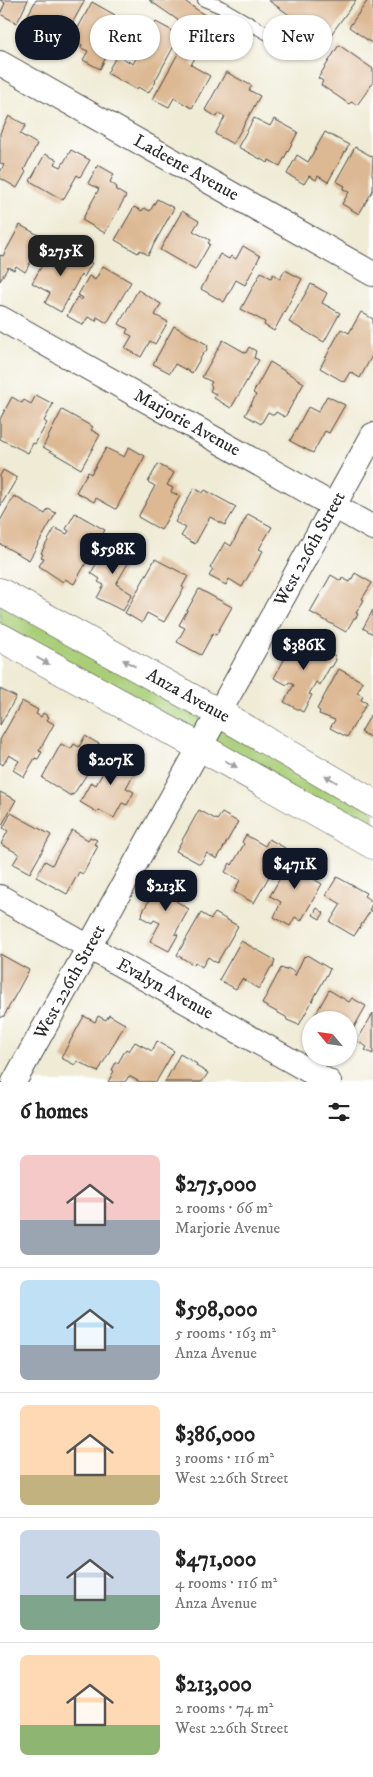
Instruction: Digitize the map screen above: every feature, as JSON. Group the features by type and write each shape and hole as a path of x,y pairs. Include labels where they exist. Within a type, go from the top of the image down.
{"main road":[{"name":"Anza Avenue","path":"0,592 219,713 373,803"},
{"path":"0,637 373,845"}],"street":[{"name":"Ladeene Avenue","path":"0,63 373,274"},
{"name":"Marjorie Avenue","path":"0,318 373,528"},
{"name":"West 226th Street","path":"14,1082 373,435"},
{"name":"Evalyn Avenue","path":"0,897 329,1082"}],"lane":[{"path":"204,0 221,7 263,31"}],"green space":[{"path":"0,592 373,800 373,844 0,638"}],"building":[{"path":"0,0 28,0 21,15 15,15 15,22 0,14 5,3"},
{"path":"36,0 85,0 77,15 28,15"},
{"path":"149,0 183,0 205,15 171,15"},
{"path":"268,0 356,0 332,33 332,15 289,15"},
{"path":"368,0 373,0 373,44 349,27"},
{"path":"92,2 115,15 90,15 90,60 104,60 100,69 83,60 88,51 81,48 80,24"},
{"path":"160,24 170,30 170,53 156,82 148,93 138,87 137,90 107,73 114,60 126,60 133,64 135,60 160,60"},
{"path":"339,45 373,69 373,83 357,105 351,102 349,104 321,85 323,81 318,78 329,60 332,60 332,56"},
{"path":"174,60 194,60 191,65 210,76 192,108 174,98 169,107 153,99"},
{"path":"226,72 252,86 249,90 260,96 233,144 215,134 225,117 219,113 217,117 205,110"},
{"path":"9,116 26,125 20,134 37,144 24,170 26,172 17,188 0,178 0,172 4,165 0,163 0,133"},
{"path":"254,118 270,126 274,119 298,132 280,166 269,160 268,163 238,147"},
{"path":"325,132 349,145 328,182 318,176 316,180 309,176 304,184 287,174 297,155 308,162"},
{"path":"355,147 373,157 373,190 359,214 342,204 349,192 343,189 345,186 336,181"},
{"path":"71,150 90,160 80,177 77,175 63,200 30,181 45,154 57,160 55,164 61,167"},
{"path":"98,165 114,174 110,182 117,187 116,190 126,196 105,233 82,220 99,189 88,183"},
{"path":"157,199 174,208 148,255 140,250 138,253 115,240 134,207 142,211 144,208 150,211"},
{"path":"182,211 199,221 193,231 210,240 208,243 210,244 195,270 160,250"},
{"path":"20,225 44,238 25,272 16,266 14,270 8,267 0,281 0,255 3,256"},
{"path":"243,246 260,256 245,285 236,280 224,302 201,289 220,254 229,259 231,256 236,259"},
{"path":"65,249 92,263 84,277 81,275 61,312 45,303 50,293 32,283 48,255 58,261"},
{"path":"103,266 131,282 107,323 97,317 96,321 88,317 83,325 67,316 77,297 81,300 83,298 78,295 89,276 95,280"},
{"path":"285,270 302,279 274,331 264,325 265,322 241,309 261,272 271,278 273,274 280,279"},
{"path":"311,284 327,293 322,303 340,313 324,342 289,322"},
{"path":"138,290 161,304 155,315 168,322 155,344 150,341 141,357 125,348 132,336 126,333 128,329 119,324"},
{"path":"361,312 373,319 373,354 360,378 350,372 344,382 320,368 341,329 349,333"},
{"path":"174,326 208,345 206,352 204,352 192,373 175,364 170,373 153,364"},
{"path":"223,340 246,353 249,347 256,351 254,358 259,360 231,408 214,398 216,394 210,391 212,382 202,377"},
{"path":"270,362 304,383 285,417 276,412 274,415 268,412 261,424 245,415 256,395 253,393"},
{"path":"36,395 53,404 44,421 47,423 28,453 0,439 0,419 12,397 22,403 24,400 31,404"},
{"path":"327,396 345,405 329,433 325,431 313,453 290,441 308,407 318,412"},
{"path":"62,410 93,427 91,430 100,435 81,469 43,447"},
{"path":"129,447 145,456 116,509 96,498 94,502 76,492 88,472 91,474 106,448 124,457"},
{"path":"158,464 174,473 167,485 173,488 171,492 180,496 161,530 138,517 155,486 148,482"},
{"path":"3,470 17,478 0,507 0,476"},
{"path":"194,488 203,493 205,490 236,507 225,525 210,517 195,544 181,536 186,528 175,522"},
{"path":"14,496 45,514 48,509 56,513 29,560 0,544 0,521"},
{"path":"75,513 105,530 74,584 65,579 63,582 39,566 44,558 41,557 43,554 41,553 55,528 67,534 69,531 66,529"},
{"path":"248,514 272,527 259,549 263,551 242,587 229,579 226,585 209,576 213,570 210,568 225,542 231,546"},
{"path":"110,540 134,553 116,584 132,594 123,611 97,598 104,585 98,582 100,579 91,573"},
{"path":"155,559 188,576 182,587 184,588 164,622 147,613 142,623 125,613"},
{"path":"355,573 372,583 362,599 364,600 356,613 358,614 356,618 354,618 346,632 310,612 331,575 341,581 342,578 350,582"},
{"path":"199,589 232,607 216,635 213,633 201,655 177,642 185,628 179,625"},
{"path":"373,610 373,634 363,628"},
{"path":"298,635 335,656 336,660 320,685 316,682 309,694 312,695 303,712 284,702 294,685 289,682 287,685 274,678"},
{"path":"339,669 363,682 357,693 363,696 361,700 367,703 347,737 330,728 335,720 319,714 320,711 317,709"},
{"path":"0,689 16,697 0,725"},
{"path":"22,701 38,710 36,714 41,717 43,713 49,717 47,720 54,724 39,751 42,752 38,759 35,758 24,777 13,770 19,761 9,755 3,765 0,763 0,740"},
{"path":"373,711 373,739 361,732"},
{"path":"85,736 101,745 87,774 71,796 42,778 61,744 71,749 74,744 79,747"},
{"path":"111,743 119,747 116,754 138,766 126,788 134,792 127,805 122,803 114,818 99,810 97,812 80,802 91,782 96,785 114,754 107,750"},
{"path":"0,792 16,800 2,825 0,824"},
{"path":"199,810 217,820 222,813 238,822 217,859 207,853 200,864 176,851"},
{"path":"11,813 51,835 30,873 13,864 19,854 1,844 8,831 3,828"},
{"path":"72,830 88,840 90,837 97,840 94,844 98,846 83,874 79,872 67,894 36,877 45,861 52,865"},
{"path":"246,835 265,846 269,839 285,848 280,857 284,860 280,866 276,864 254,903 234,892 240,880 225,872 230,863 232,865 244,844 242,842"},
{"path":"294,853 311,862 309,867 311,866 315,869 312,878 322,884 301,921 295,917 290,926 274,917 281,902 270,896"},
{"path":"163,875 184,887 176,901 189,909 175,934 178,935 169,951 150,941 160,923 154,920 152,923 141,917"},
{"path":"337,877 366,893 364,896 373,902 369,910 371,910 354,936 330,922 341,904 326,895"},
{"path":"317,908 324,913 320,919 313,915"},
{"path":"201,913 211,919 215,913 238,926 217,963 208,957 202,967 195,962 194,965 177,955"},
{"path":"241,941 275,960 273,967 271,967 259,989 242,979 236,989 219,980"},
{"path":"0,954 29,970 4,1016 0,1018"},
{"path":"307,955 330,969 307,1011 302,1011 302,1020 299,1025 287,1020 286,1017 262,1004 281,968 286,970 287,968 295,972 295,976"},
{"path":"329,990 349,1002 352,998 366,1006 358,1020 358,1011 317,1011"},
{"path":"373,1013 373,1054 365,1050 367,1047 358,1042"},
{"path":"109,1015 125,1024 98,1072 77,1061 75,1065 61,1058 84,1016 95,1022 98,1016 106,1020"},
{"path":"157,1041 174,1051 156,1082 140,1082 129,1076 125,1082 108,1082 116,1062 118,1063 126,1049 129,1051 135,1042 152,1051"},
{"path":"180,1054 208,1073 202,1082 165,1082"}]}
